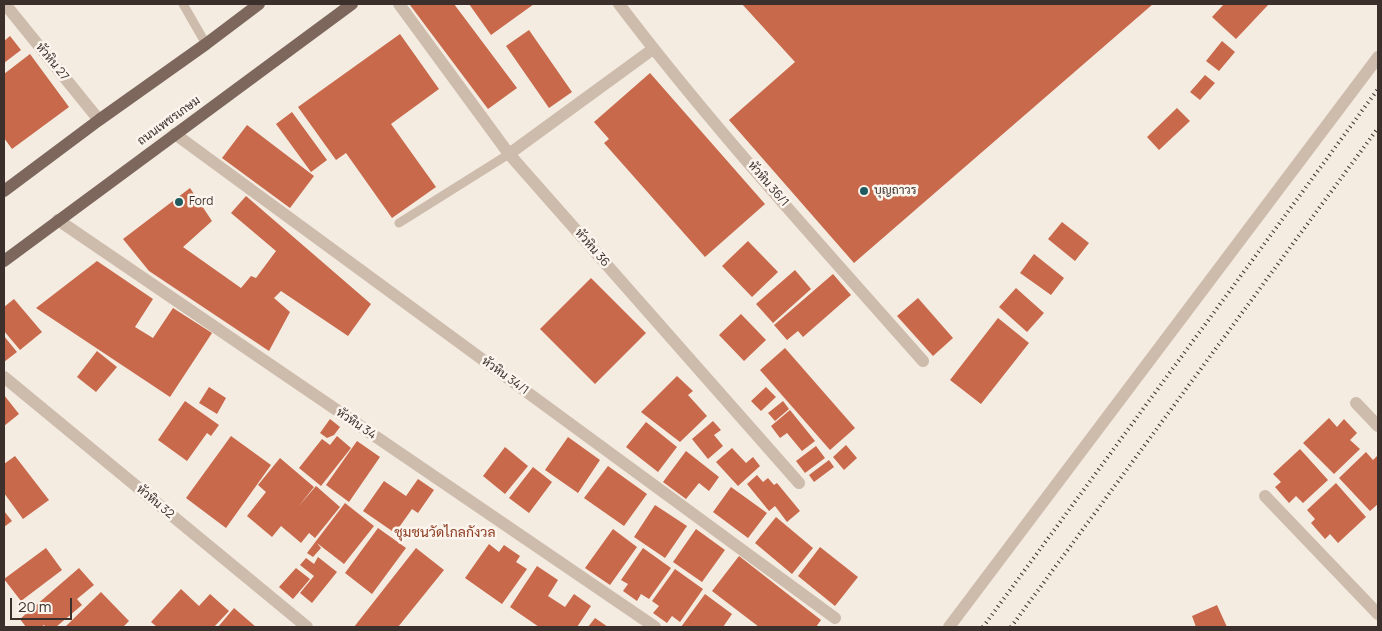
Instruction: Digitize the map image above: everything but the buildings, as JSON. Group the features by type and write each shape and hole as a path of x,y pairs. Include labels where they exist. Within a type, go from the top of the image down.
{"main road":[{"path":"4,191 259,4"},
{"name":"ถนนเพชรเกษม","path":"4,261 352,4"}],"street":[{"name":"หัวหิน 27","path":"5,4 99,120"},
{"name":"หัวหิน 36","path":"399,4 509,154 799,482"},
{"name":"หัวหิน 36/1","path":"618,4 715,123 923,361"},
{"path":"509,154 653,49"},
{"path":"949,627 1378,57"},
{"name":"หัวหิน 34/1","path":"175,134 836,618"},
{"name":"หัวหิน 34","path":"58,220 655,627"},
{"name":"หัวหิน 32","path":"4,377 307,627"},
{"path":"1356,403 1378,426"},
{"path":"1265,496 1378,614"}],"lane":[{"path":"183,4 206,44"},
{"path":"399,223 509,154"}],"railway":[{"path":"983,627 1378,89"},
{"path":"1011,627 1378,128"}],"place":[{"name":"บุญถาวร","path":"864,191"},
{"name":"Ford","path":"179,202"}],"district":[{"name":"ชุมชนวัดไกลกังวล","path":"445,533"}]}
